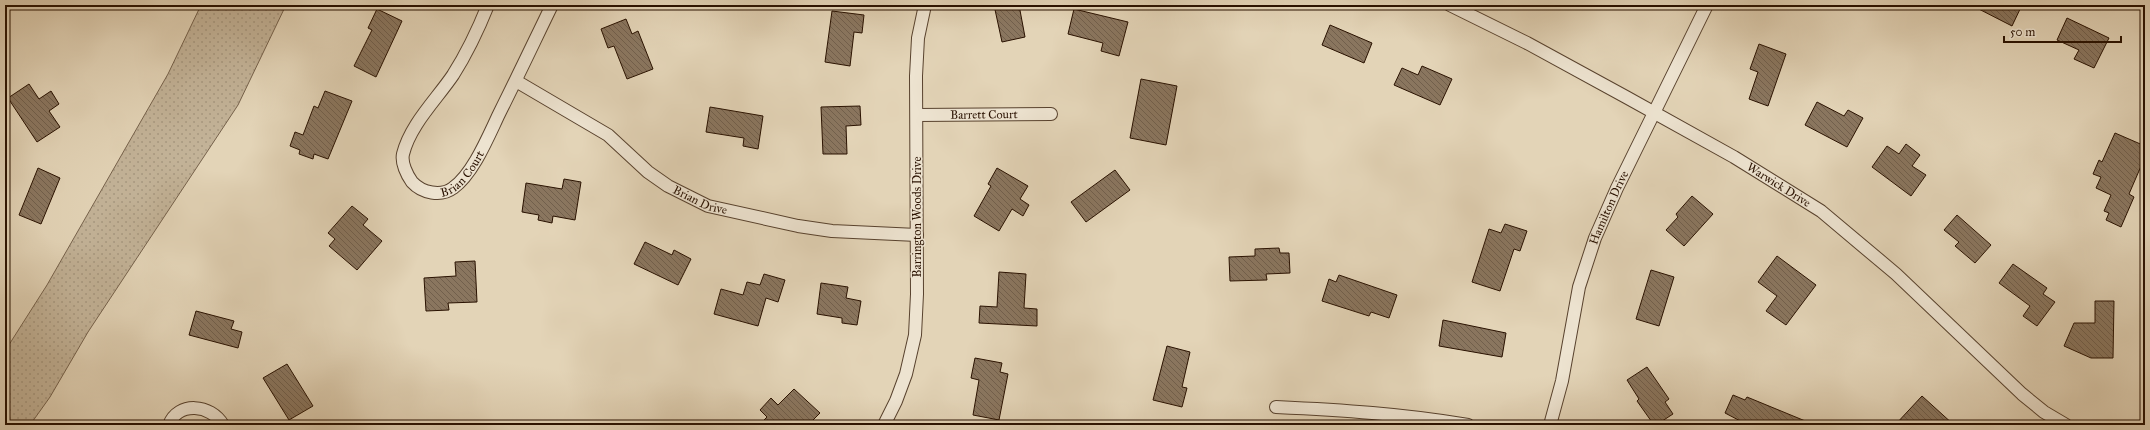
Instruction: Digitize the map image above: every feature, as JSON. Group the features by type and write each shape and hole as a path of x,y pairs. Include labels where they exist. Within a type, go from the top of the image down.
{"street":[{"name":"Brian Court","path":"488,5 469,48 454,73 408,137 402,156 406,174 416,186 425,191 440,194 453,189 467,175 488,138 552,5"},
{"name":"Barrington Woods Drive","path":"884,425 896,401 906,374 915,335 918,38 925,5"},
{"name":"Warwick Drive","path":"1450,5 1527,43 1734,157 1821,211 1896,274 2022,394 2044,412 2066,425"},
{"name":"Hamilton Drive","path":"1550,425 1562,381 1579,287 1595,238 1616,188 1707,5"},
{"name":"Brian Drive","path":"516,81 608,135 648,172 668,186 708,206 804,227 832,231 916,235"},
{"name":"Barrett Court","path":"917,115 1052,114"},
{"path":"169,425 172,419 180,411 192,407 205,409 212,413 223,425"},
{"path":"1276,408 1364,411 1423,417 1468,425"}],"shaded area":[{"path":"201,5 286,5 238,105 88,332 50,397 30,425 5,425 5,351 47,285 168,74"}],"building":[{"path":"994,5 1019,5 1025,37 1002,42"},
{"path":"1971,5 2022,5 2012,26"},
{"path":"377,9 402,21 376,77 354,66 372,30 368,28"},
{"path":"1074,9 1128,22 1119,56 1101,51 1103,43 1068,34"},
{"path":"832,11 864,15 862,33 854,32 850,66 825,62"},
{"path":"2067,18 2109,38 2094,68 2074,59 2079,50 2057,40"},
{"path":"626,19 632,34 638,31 653,69 627,79 614,46 608,48 601,29"},
{"path":"1330,25 1372,43 1364,63 1322,45"},
{"path":"1759,44 1786,54 1768,106 1749,99 1758,72 1750,69"},
{"path":"1422,66 1452,79 1440,105 1394,85 1402,68 1418,75"},
{"path":"1141,79 1177,86 1166,145 1130,138"},
{"path":"29,84 39,99 51,91 59,104 49,111 60,127 37,142 8,98"},
{"path":"325,91 352,101 328,159 314,154 313,159 299,154 300,150 290,146 295,132 303,135 314,106 318,108"},
{"path":"1817,102 1844,116 1848,110 1863,118 1847,147 1805,125"},
{"path":"860,106 861,125 846,126 847,154 823,154 821,107"},
{"path":"710,107 763,116 758,149 743,146 744,138 706,132"},
{"path":"2115,133 2145,146 2145,157 2129,194 2134,197 2121,227 2106,220 2109,213 2104,211 2111,195 2096,188 2101,177 2093,174 2099,160 2102,162"},
{"path":"1906,144 1920,155 1912,166 1926,175 1911,196 1872,167 1887,146 1899,154"},
{"path":"38,168 60,178 41,224 19,215"},
{"path":"997,168 1028,186 1020,199 1029,205 1023,216 1012,209 999,231 974,216 991,186 988,184"},
{"path":"1115,170 1130,190 1086,222 1071,202"},
{"path":"564,179 581,182 575,220 553,216 552,223 538,220 539,215 522,212 526,183 562,189"},
{"path":"1692,196 1713,214 1684,246 1666,230 1678,217 1676,214"},
{"path":"352,206 368,219 363,225 382,241 357,270 329,246 335,239 328,233"},
{"path":"1957,215 1991,245 1975,263 1955,246 1959,242 1944,230"},
{"path":"1505,224 1527,231 1520,251 1514,249 1500,291 1472,282 1489,229 1501,233"},
{"path":"645,242 672,255 674,250 691,259 678,285 634,264"},
{"path":"1279,248 1280,253 1289,253 1290,273 1266,274 1267,280 1230,281 1229,257 1255,256 1255,249"},
{"path":"1777,256 1816,285 1786,325 1766,311 1777,296 1758,282"},
{"path":"475,261 477,302 448,303 449,310 426,311 424,278 456,276 455,262"},
{"path":"2013,264 2047,288 2043,294 2055,302 2037,326 2023,316 2030,306 1999,283"},
{"path":"1651,270 1674,277 1659,326 1636,319"},
{"path":"999,272 1026,274 1024,308 1037,309 1037,326 979,323 980,306 997,307"},
{"path":"764,274 785,280 778,302 766,298 758,326 714,314 721,289 743,295 747,282 760,285"},
{"path":"1339,275 1397,295 1389,318 1371,312 1369,316 1322,301 1329,279 1336,282"},
{"path":"821,283 848,287 846,298 861,301 857,325 842,323 842,318 817,314"},
{"path":"2095,301 2114,301 2113,358 2091,358 2064,346 2074,323 2095,323"},
{"path":"196,311 234,321 231,329 242,332 238,348 189,335"},
{"path":"1443,320 1506,333 1502,357 1439,346"},
{"path":"1167,346 1190,352 1182,387 1187,388 1182,407 1153,400"},
{"path":"975,358 1002,363 1000,372 1008,374 999,420 973,415 979,380 971,378"},
{"path":"287,364 313,406 289,420 263,378"},
{"path":"1647,367 1669,399 1665,402 1673,414 1656,425 1654,425 1637,401 1639,399 1627,380"},
{"path":"794,389 820,413 808,425 805,425 800,420 795,425 759,425 767,417 760,410 771,398 778,405"},
{"path":"1733,395 1745,400 1747,397 1815,425 1748,425 1725,413"},
{"path":"1922,396 1954,425 1895,425"}]}
